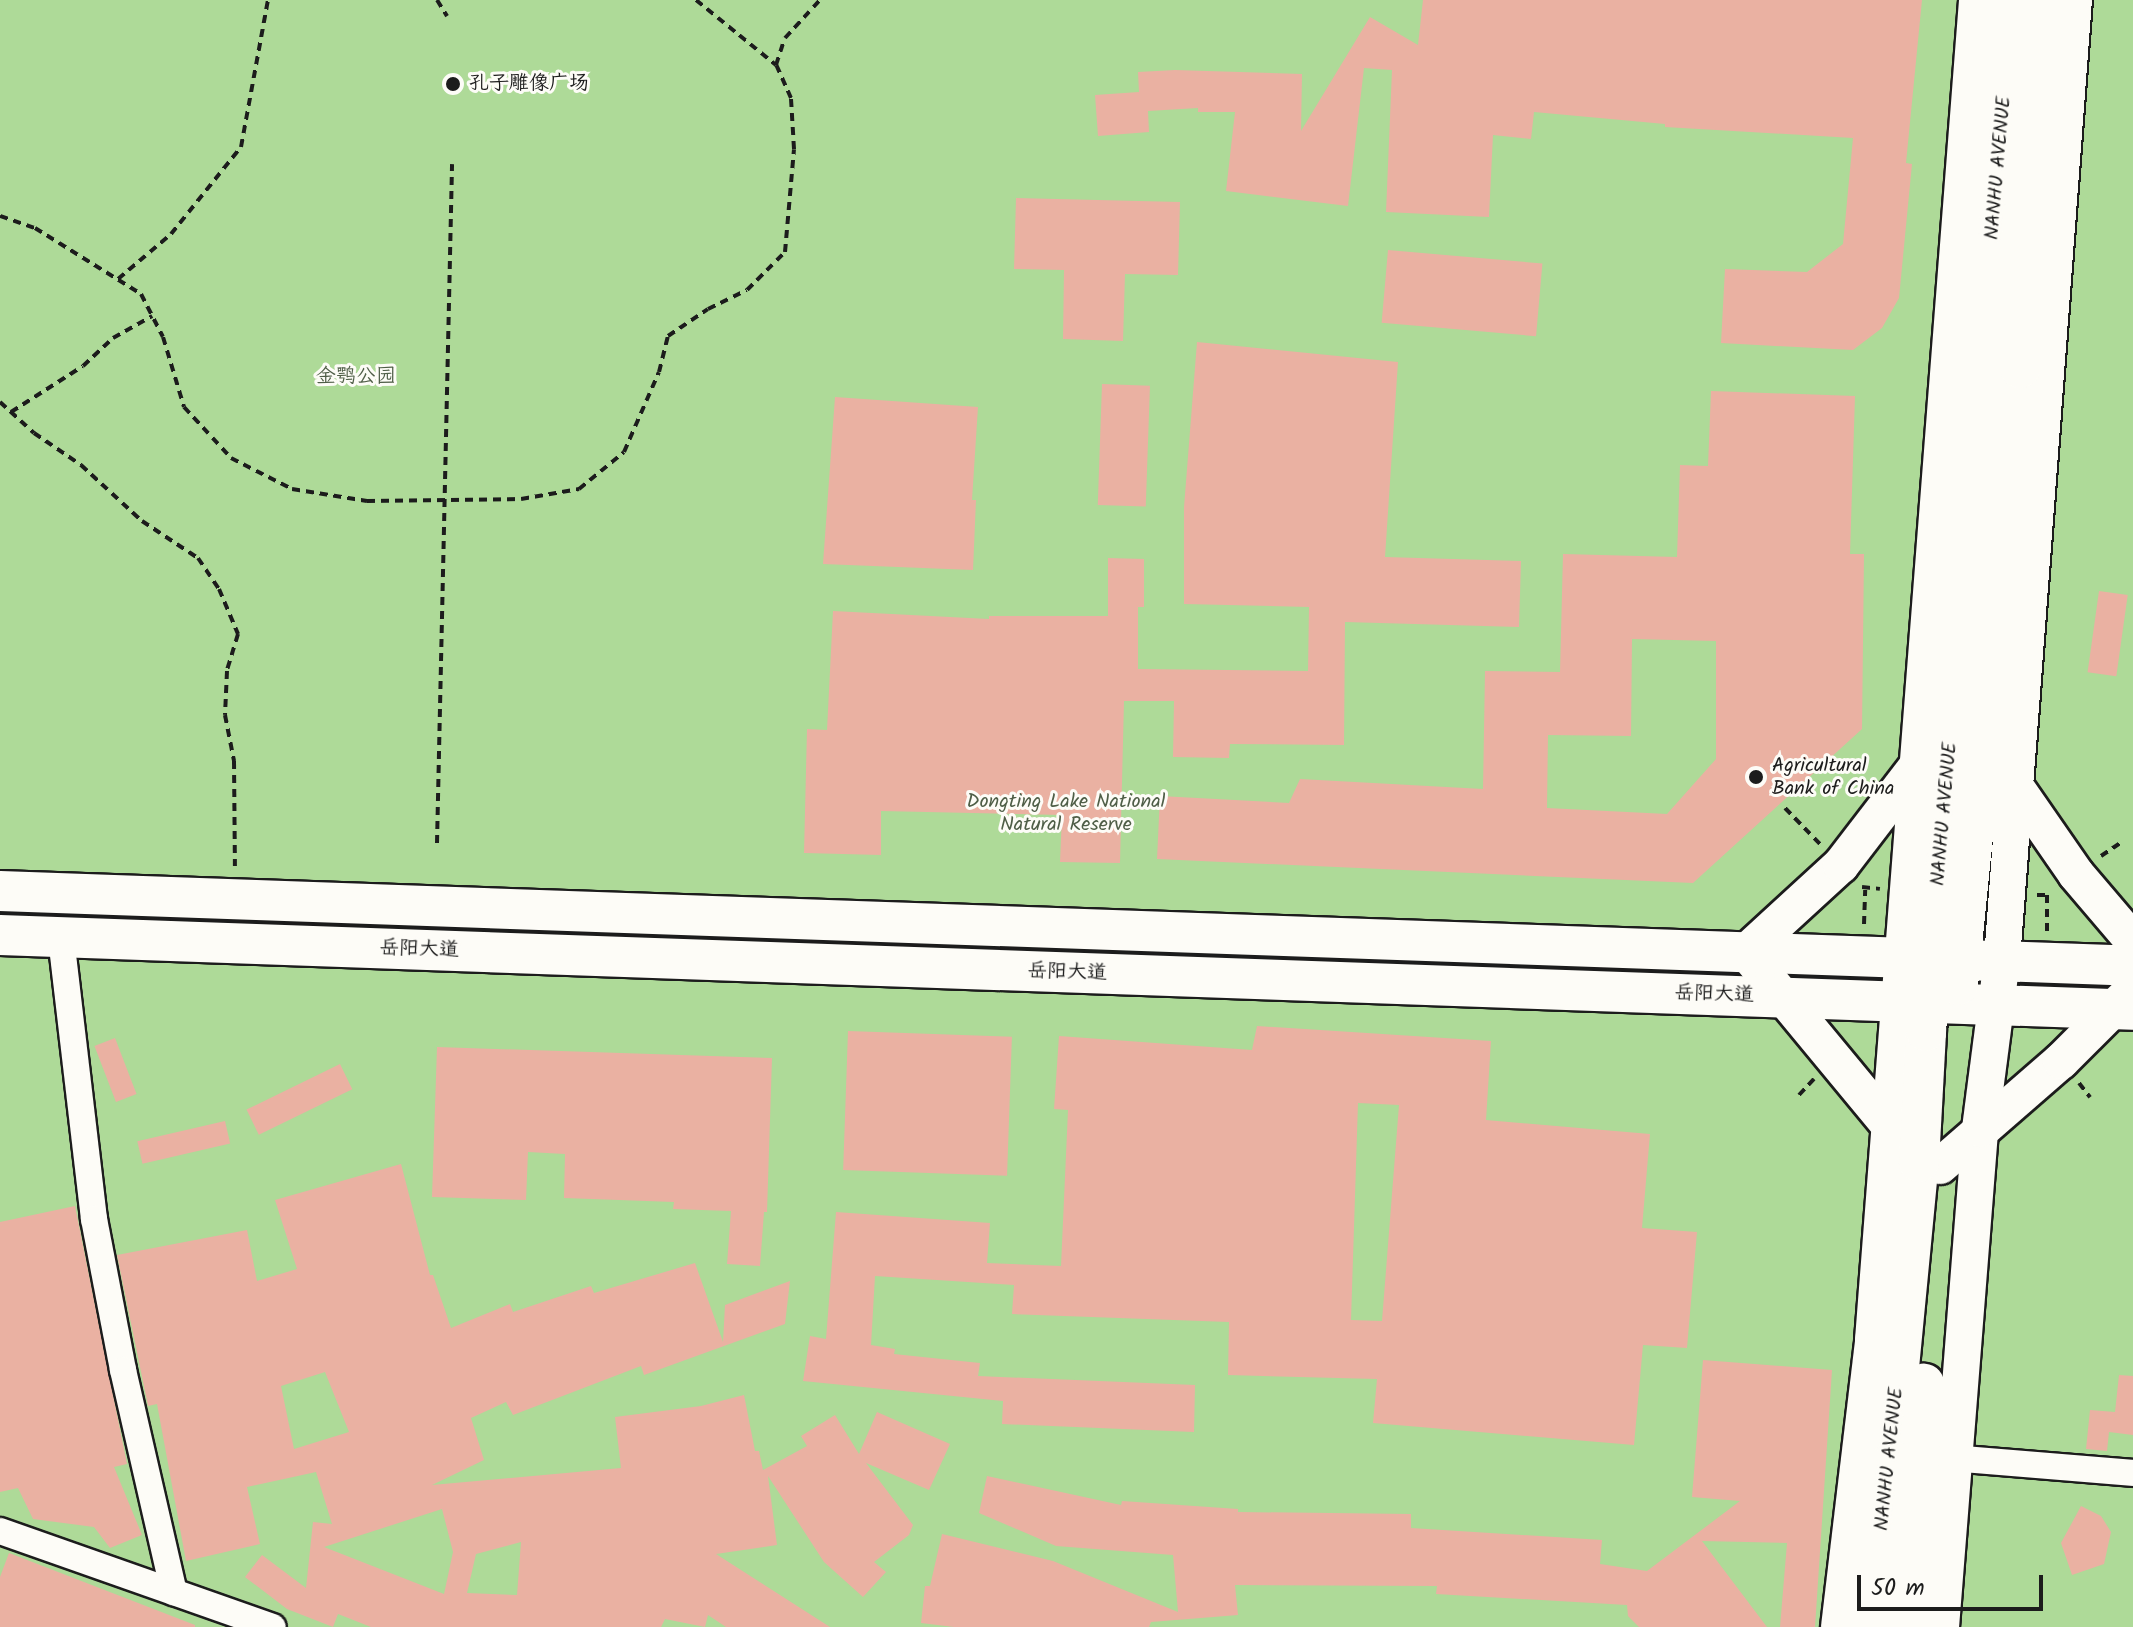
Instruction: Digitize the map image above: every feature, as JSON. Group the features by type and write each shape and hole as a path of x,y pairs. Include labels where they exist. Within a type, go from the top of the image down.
{"main road":[{"path":"1933,957 1919,764 1977,0"},
{"name":"NANHU AVENUE","path":"1968,726 2012,0"},
{"name":"NANHU AVENUE","path":"1907,1627 1929,1164 1929,1001 2020,368 2042,0"},
{"path":"1941,1627 1980,1129 2002,959 2074,0"},
{"path":"1746,952 1841,865 1919,764 1968,726 2015,786 2076,874 2133,941"},
{"path":"0,891 2133,966"},
{"name":"岳阳大道","path":"0,935 1783,997 2126,1003"},
{"path":"1746,952 1891,1128 1929,1164 1980,1129 2126,1003"},
{"path":"1839,1627 1873,1340 1891,1128 1929,1001"},
{"name":"NANHU AVENUE","path":"1874,1627 1929,1164"}],"street":[{"path":"61,938 94,1219 123,1370 174,1592"},
{"path":"1952,1458 2133,1473"},
{"path":"0,1531 273,1627"}],"path":[{"path":"118,279 171,234 241,147 268,0"},
{"path":"437,0 447,16"},
{"path":"0,216 35,228 141,294 163,337 184,407 231,458 292,489 367,501 521,499 579,489 624,452 659,372 668,336 708,309 747,290 785,252 794,149 791,98 776,65 696,0"},
{"path":"776,65 785,38 820,0"},
{"path":"437,843 452,164"},
{"path":"11,412 83,366 113,338 152,316"},
{"path":"0,402 34,433 81,465 142,521 198,558 219,589 238,634 227,671 225,715 234,761 237,899"}],"green space":[{"name":"Dongting Lake National Natural Reserve","path":"0,0 2133,0 2133,1627 0,1627"}],"building":[{"path":"1423,0 1922,0 1906,163 1912,164 1899,298 1882,328 1853,350 1721,343 1725,269 1807,272 1843,244 1853,138 1665,127 1665,124 1534,112 1531,139 1493,135 1489,217 1386,212 1392,70 1364,68 1348,206 1226,191 1235,112 1198,112 1198,108 1148,111 1149,132 1098,136 1095,95 1139,92 1138,72 1175,70 1302,74 1301,131 1370,17 1418,45"},
{"path":"1016,198 1180,202 1178,275 1125,274 1123,341 1063,339 1064,270 1014,269"},
{"path":"1388,250 1542,264 1536,336 1382,323"},
{"path":"1197,342 1398,362 1385,557 1521,561 1519,627 1345,622 1344,745 1230,744 1229,758 1173,757 1174,701 1124,701 1120,863 1060,862 1062,815 881,811 881,855 804,853 807,729 827,730 833,611 989,619 989,616 1108,616 1108,558 1144,559 1144,607 1138,607 1138,669 1308,671 1309,607 1184,604 1184,507"},
{"path":"1102,384 1150,386 1146,507 1098,505"},
{"path":"1711,391 1855,396 1850,554 1864,554 1862,729 1693,883 1157,859 1160,796 1289,803 1300,779 1483,789 1485,671 1560,672 1563,554 1677,557 1680,465 1708,466","holes":["1632,639 1716,641 1716,759 1667,814 1547,808 1548,735 1631,736"]},
{"path":"835,397 978,407 972,500 976,500 973,570 823,564"},
{"path":"2099,591 2128,595 2116,676 2088,672"},
{"path":"1257,1026 1491,1041 1486,1120 1650,1134 1642,1228 1697,1232 1687,1348 1643,1345 1634,1445 1373,1423 1377,1379 1228,1375 1229,1322 1012,1314 1014,1285 875,1276 871,1345 895,1349 894,1354 980,1363 978,1376 1195,1385 1194,1432 1002,1424 1003,1401 803,1381 810,1336 826,1339 836,1212 990,1223 987,1263 1061,1266 1068,1110 1054,1109 1059,1036 1252,1050","holes":["1358,1103 1399,1105 1382,1321 1351,1320"]},
{"path":"848,1031 1012,1037 1007,1176 843,1170"},
{"path":"115,1038 137,1094 116,1102 94,1046"},
{"path":"437,1047 772,1058 767,1212 764,1212 760,1266 727,1264 731,1211 673,1209 674,1202 564,1198 565,1154 528,1152 526,1200 432,1197"},
{"path":"340,1064 352,1089 259,1135 247,1110"},
{"path":"225,1121 230,1143 142,1164 137,1141"},
{"path":"401,1164 430,1275 433,1275 451,1328 510,1304 513,1312 591,1286 594,1293 695,1263 723,1342 725,1305 790,1281 785,1324 644,1375 641,1366 513,1415 506,1402 471,1418 484,1460 432,1485 621,1468 615,1417 701,1406 744,1395 755,1451 759,1451 763,1470 807,1446 801,1436 835,1415 859,1454 877,1412 950,1444 929,1490 866,1463 913,1525 909,1535 874,1562 886,1572 863,1597 824,1562 768,1476 777,1545 716,1554 830,1627 726,1627 708,1615 705,1627 665,1619 661,1627 371,1627 338,1614 333,1627 287,1609 245,1577 262,1555 306,1588 313,1522 332,1524 316,1472 247,1487 260,1544 186,1561 157,1404 148,1406 117,1255 247,1230 257,1281 297,1269 275,1200","holes":["325,1372 349,1432 294,1449 281,1386","442,1509 453,1552 444,1594 324,1547","521,1542 517,1595 467,1593 476,1554"]},
{"path":"75,1206 127,1464 114,1467 142,1535 110,1548 94,1527 33,1519 18,1488 0,1492 0,1222"},
{"path":"1703,1360 1832,1370 1815,1627 1780,1627 1787,1543 1702,1541 1767,1627 1639,1627 1628,1616 1627,1605 1436,1594 1437,1586 1235,1585 1238,1615 1151,1622 1149,1627 954,1627 921,1623 925,1586 930,1586 942,1534 1053,1561 1178,1612 1173,1555 1056,1546 979,1513 987,1476 1121,1505 1122,1501 1238,1509 1238,1512 1411,1514 1411,1528 1602,1540 1600,1564 1647,1571 1740,1501 1692,1497"},
{"path":"2119,1375 2133,1376 2133,1435 2109,1432 2107,1451 2086,1449 2090,1410 2115,1412"},
{"path":"2081,1506 2101,1516 2111,1532 2104,1564 2072,1575 2061,1543"},
{"path":"9,1553 195,1627 0,1627 0,1577"}],"place":[{"name":"孔子雕像广场","path":"453,84"},
{"name":"Agricultural Bank of China","path":"1756,777"}],"park label":[{"name":"金鹗公园","path":"356,377"}]}
